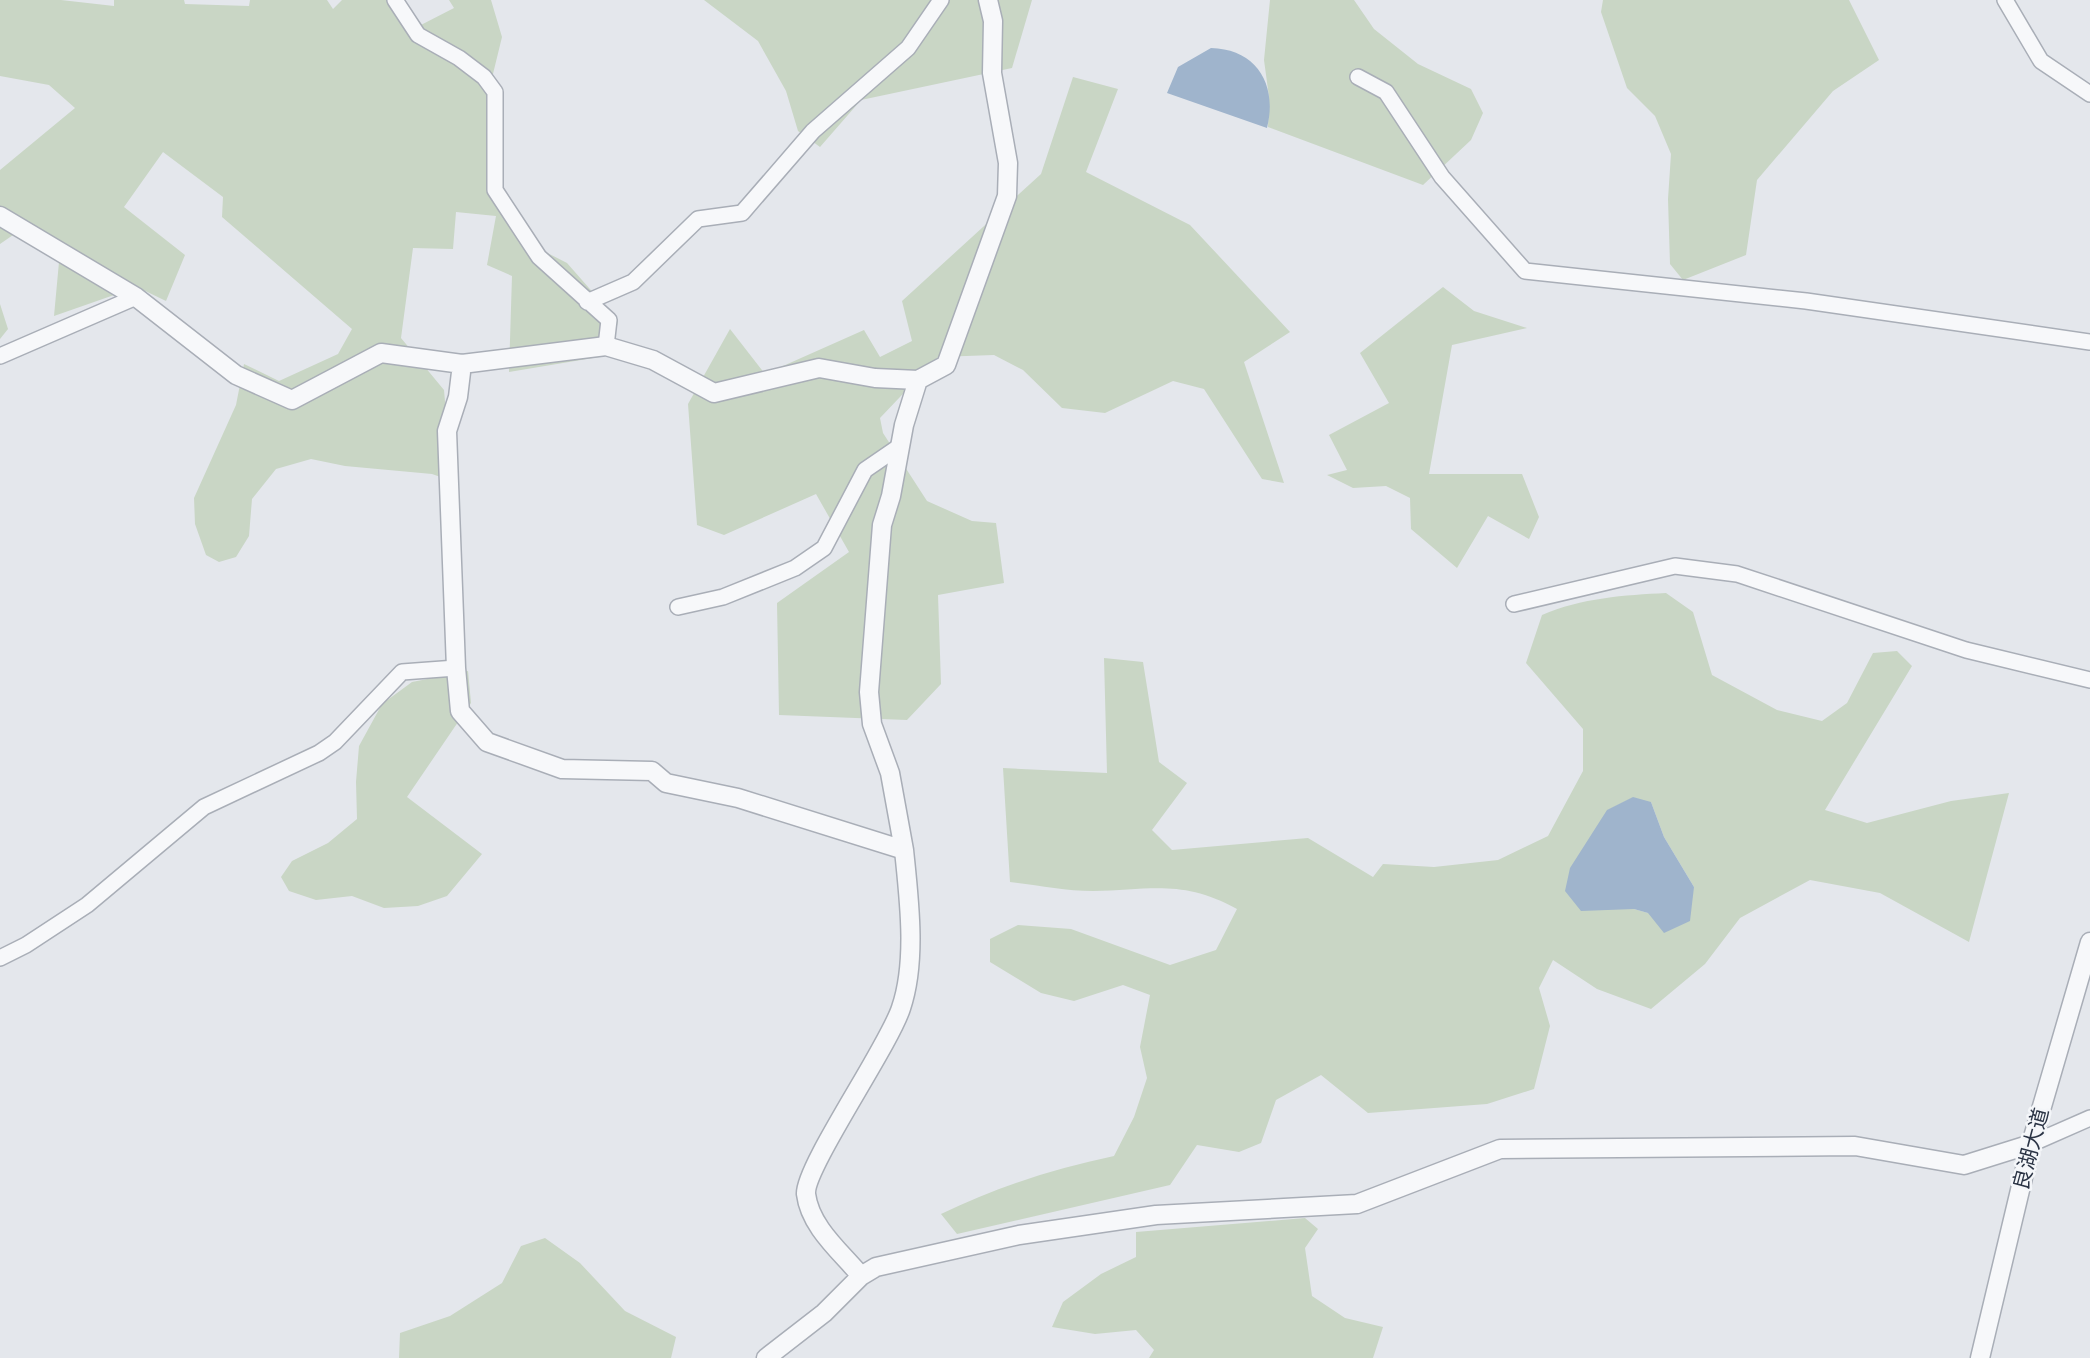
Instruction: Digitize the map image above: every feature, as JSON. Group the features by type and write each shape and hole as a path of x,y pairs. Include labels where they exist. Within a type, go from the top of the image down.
{"street":[{"path":"395,0 418,35 459,58 484,77 495,92 495,190 539,256 609,320 606,346"},
{"path":"587,302 633,282 698,219 742,213 813,132 908,48 941,0"},
{"path":"0,216 136,297 236,375 292,400 381,353 462,364 606,346 653,360 714,393 819,368 875,378 918,380 946,365 1007,196 1008,163 992,73 993,21 988,0"},
{"path":"2005,0 2041,61 2090,94"},
{"path":"1358,77 1386,92 1442,177 1525,271 1806,301 2090,342"},
{"path":"0,356 136,297"},
{"path":"462,364 459,397 447,431 456,668 460,711 488,742 562,769 652,771 666,783 738,798 904,850"},
{"path":"861,1276 816,1224 806,1192 817,1164 902,1008 907,973 910,914 904,850 890,773 872,724 869,692 882,525 918,380"},
{"path":"678,607 723,597 795,568 824,548 865,470 900,446"},
{"path":"1514,604 1675,566 1737,574 1966,650 2090,680"},
{"path":"0,958 26,945 87,905 204,807 319,753 335,742 402,672 456,668"},
{"name":"良湖大道","path":"1980,1358 2031,1144 2090,942"},
{"path":"766,1358 824,1313 861,1276 876,1267 1019,1235 1133,1218 1357,1204 1500,1149 1855,1146 1964,1165 2031,1144 2090,1118"}],"green space":[{"path":"0,0 61,0 114,6 114,0 184,0 185,4 249,6 250,0 327,0 333,9 342,0 401,0 417,27 454,8 449,0 491,0 502,37 491,82 490,190 520,239 567,263 618,321 611,355 509,372 512,276 487,265 496,216 456,212 453,249 413,248 401,338 444,390 452,481 432,474 345,466 311,459 276,469 252,499 249,536 236,557 219,562 206,555 195,524 194,498 236,405 244,364 279,381 338,354 352,329 222,217 223,197 163,152 124,207 185,255 166,301 137,287 54,316 59,262 16,233 0,244 0,170 75,108 49,85 0,76"},
{"path":"704,0 1032,0 1012,68 861,100 820,147 798,131 786,91 758,41"},
{"path":"1270,0 1354,0 1374,29 1418,64 1471,89 1483,113 1471,140 1423,185 1268,127 1269,97 1264,60"},
{"path":"1603,0 1849,0 1879,60 1833,91 1757,180 1746,255 1683,280 1670,264 1668,199 1671,154 1655,116 1627,88 1601,12"},
{"path":"1073,77 1118,89 1086,172 1190,225 1290,332 1244,362 1284,483 1262,479 1204,389 1173,381 1105,413 1062,408 1023,370 994,355 938,357 880,418 883,433 927,501 972,521 996,523 1004,583 938,595 941,684 907,720 779,715 777,603 849,552 816,494 724,535 697,525 688,404 730,329 765,374 864,330 880,357 912,341 902,301 1041,174"},
{"path":"1443,287 1474,311 1527,328 1452,345 1429,474 1522,474 1539,517 1529,539 1488,516 1457,568 1411,529 1410,498 1386,486 1353,488 1327,475 1347,470 1329,435 1389,403 1360,353"},
{"path":"0,304 8,329 0,339"},
{"path":"1666,593 1693,612 1712,675 1777,710 1822,721 1847,703 1873,653 1897,651 1912,666 1825,810 1867,823 1951,801 2009,793 1969,942 1880,893 1810,880 1740,918 1705,964 1651,1009 1597,989 1553,960 1539,988 1550,1026 1534,1089 1487,1104 1368,1113 1321,1075 1276,1100 1261,1143 1239,1152 1197,1145 1170,1185 957,1234 941,1214 983,1195 1025,1180 1114,1156 1134,1117 1147,1078 1140,1047 1150,995 1123,985 1074,1001 1041,993 990,962 990,939 1018,925 1071,929 1170,965 1216,950 1237,909 1200,893 1183,890 1149,888 1083,891 1010,882 1003,768 1107,773 1104,658 1143,662 1159,762 1187,783 1152,830 1172,850 1308,838 1373,877 1383,864 1434,867 1498,860 1548,836 1583,771 1583,729 1526,663 1542,615 1588,601 1619,596","holes":["1651,802 1664,837 1694,887 1648,913 1634,909"]},
{"path":"468,671 471,703 407,797 482,854 447,896 418,906 384,908 352,896 316,900 289,891 281,877 292,861 328,843 357,819 356,782 359,746 382,704 412,682"},
{"path":"1305,1218 1318,1229 1305,1248 1312,1296 1345,1318 1383,1327 1373,1358 1149,1358 1154,1350 1136,1330 1095,1334 1052,1327 1063,1302 1101,1274 1136,1257 1136,1232"},
{"path":"545,1238 580,1263 625,1311 676,1337 671,1358 399,1358 400,1333 450,1316 502,1283 521,1246"}],"water":[{"path":"1211,48 1227,50 1240,55 1260,72 1269,97 1270,112 1267,128 1167,93 1178,67"},
{"path":"1633,797 1651,802 1664,837 1694,887 1690,921 1664,933 1648,913 1634,909 1581,911 1565,891 1570,868 1607,810"}]}
